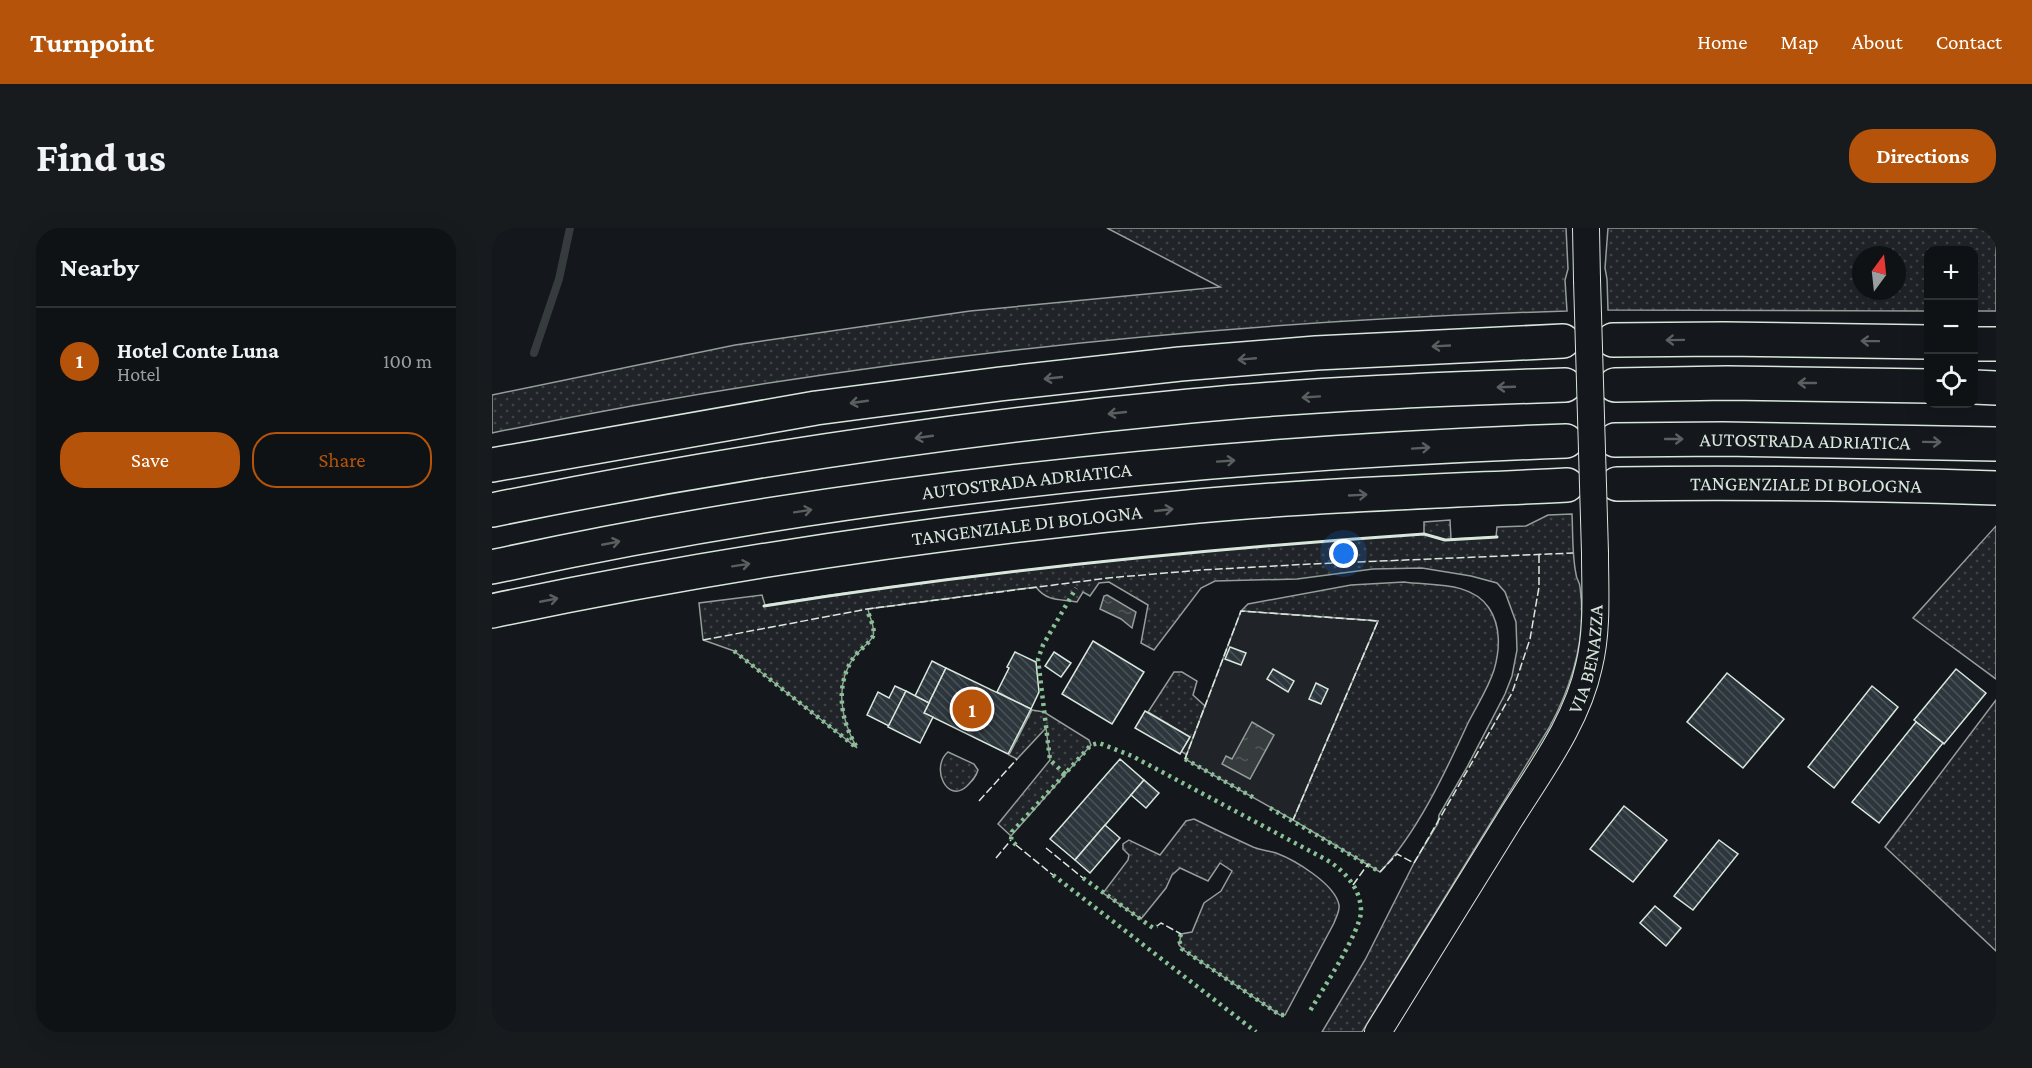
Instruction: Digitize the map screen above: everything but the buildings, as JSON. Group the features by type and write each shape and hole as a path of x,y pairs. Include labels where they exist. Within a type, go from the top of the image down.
{"highway":[{"path":"1613,340 1924,342"},
{"path":"492,465 816,408 1000,384 1180,364 1316,353 1563,341"},
{"path":"1978,344 1996,344"},
{"path":"1615,385 1738,383 1924,386"},
{"path":"492,510 646,480 859,446 1034,422 1192,406 1324,396 1565,386"},
{"path":"1978,387 1996,388"},
{"name":"AUTOSTRADA ADRIATICA","path":"1616,440 1769,439 1996,444"},
{"name":"AUTOSTRADA ADRIATICA","path":"492,567 664,533 760,517 1049,477 1252,459 1475,444 1566,441"},
{"name":"TANGENZIALE DI BOLOGNA","path":"1617,484 1861,484 1996,488"},
{"name":"TANGENZIALE DI BOLOGNA","path":"492,611 676,576 793,557 1051,522 1197,506 1332,496 1567,485"}],"street":[{"name":"VIA BENAZZA","path":"1378,1032 1528,791 1573,713 1584,684 1592,649 1595,611 1586,228"}],"shaded area":[{"path":"1107,228 1566,228 1567,311 1297,324 1027,349 892,365 758,385 625,407 492,433 492,395 735,345 970,311 1220,287"},
{"path":"1608,228 1996,228 1996,311 1978,311 1978,246 1924,246 1924,311 1608,310 1605,268"},
{"path":"1572,514 1574,559 1582,606 1580,642 1565,694 1549,728 1362,1032 1322,1032 1365,960 1414,863 1438,823 1439,815 1505,694 1512,676 1517,650 1516,622 1505,592 1497,583 1422,568 1373,569 1297,579 1215,581 1201,588 1154,650 1141,643 1148,605 1109,582 1099,583 1090,596 1083,592 1077,602 1050,598 1036,587 868,609 874,633 854,657 844,679 842,691 847,726 857,748 734,651 703,640 699,603 762,595 765,605 1094,562 1424,534 1424,522 1450,520 1451,539 1496,537 1497,527 1526,526 1548,515"},
{"path":"1996,526 1996,679 1913,618"},
{"path":"1404,582 1450,586 1472,593 1481,599 1496,622 1498,646 1489,684 1440,782 1406,839 1380,872 1293,820 1378,621 1241,611 1248,604 1351,585"},
{"path":"1241,611 1378,621 1293,820 1185,759"},
{"path":"1174,672 1182,672 1197,681 1193,695 1205,706 1187,755 1181,751 1190,737 1148,712"},
{"path":"1996,700 1996,951 1885,847"},
{"path":"1032,710 1044,712 1089,740 1091,745 1011,836 998,824 1050,760 1046,728 1017,759 1009,755"},
{"path":"948,752 974,764 978,770 972,781 960,791 947,788 943,782 941,766"},
{"path":"1194,819 1253,847 1276,853 1293,861 1322,881 1336,897 1339,907 1334,923 1285,1015 1280,1015 1179,945 1181,934 1192,932 1204,903 1221,891 1232,871 1220,863 1208,881 1180,868 1172,875 1166,888 1141,919 1103,893 1128,860 1129,855 1123,849 1123,844 1129,840 1160,855 1186,821"}],"water":[{"path":"1107,595 1136,612 1132,628 1121,619 1100,609 1104,596"},
{"path":"1252,722 1274,735 1250,779 1222,764 1226,756 1232,759"}],"waterway":[{"path":"534,353 559,279 570,228"}],"hedge":[{"path":"1065,774 1050,760 1038,659 1043,645 1076,588"},
{"path":"856,746 843,713 842,690 848,667 874,633 867,609"},
{"path":"734,651 857,748"},
{"path":"1016,845 1011,840 1012,832 1091,745 1099,743 1132,756 1325,859 1350,880 1358,895 1361,911 1348,946 1310,1011"},
{"path":"1185,759 1256,799"},
{"path":"1270,808 1380,872"},
{"path":"1053,875 1256,1032"},
{"path":"1083,878 1153,928 1157,926"},
{"path":"1181,934 1179,940 1182,949 1280,1015 1285,1015"}],"fence":[{"path":"703,640 867,609 1108,578 1311,564 1573,553"},
{"path":"1380,872 1397,854 1414,863 1512,693 1530,639 1539,587 1539,554"},
{"path":"1185,759 1241,611 1378,621 1293,820"},
{"path":"979,801 1017,759"},
{"path":"996,858 1011,840"},
{"path":"1016,845 1053,875"},
{"path":"1046,848 1083,878"},
{"path":"1353,885 1368,864"},
{"path":"1157,926 1161,923 1181,934"}],"wall":[{"path":"764,606 928,582 1176,554 1424,534 1445,540 1497,537"}],"place":[{"name":"Hotel Conte Luna","path":"972,709"}]}
